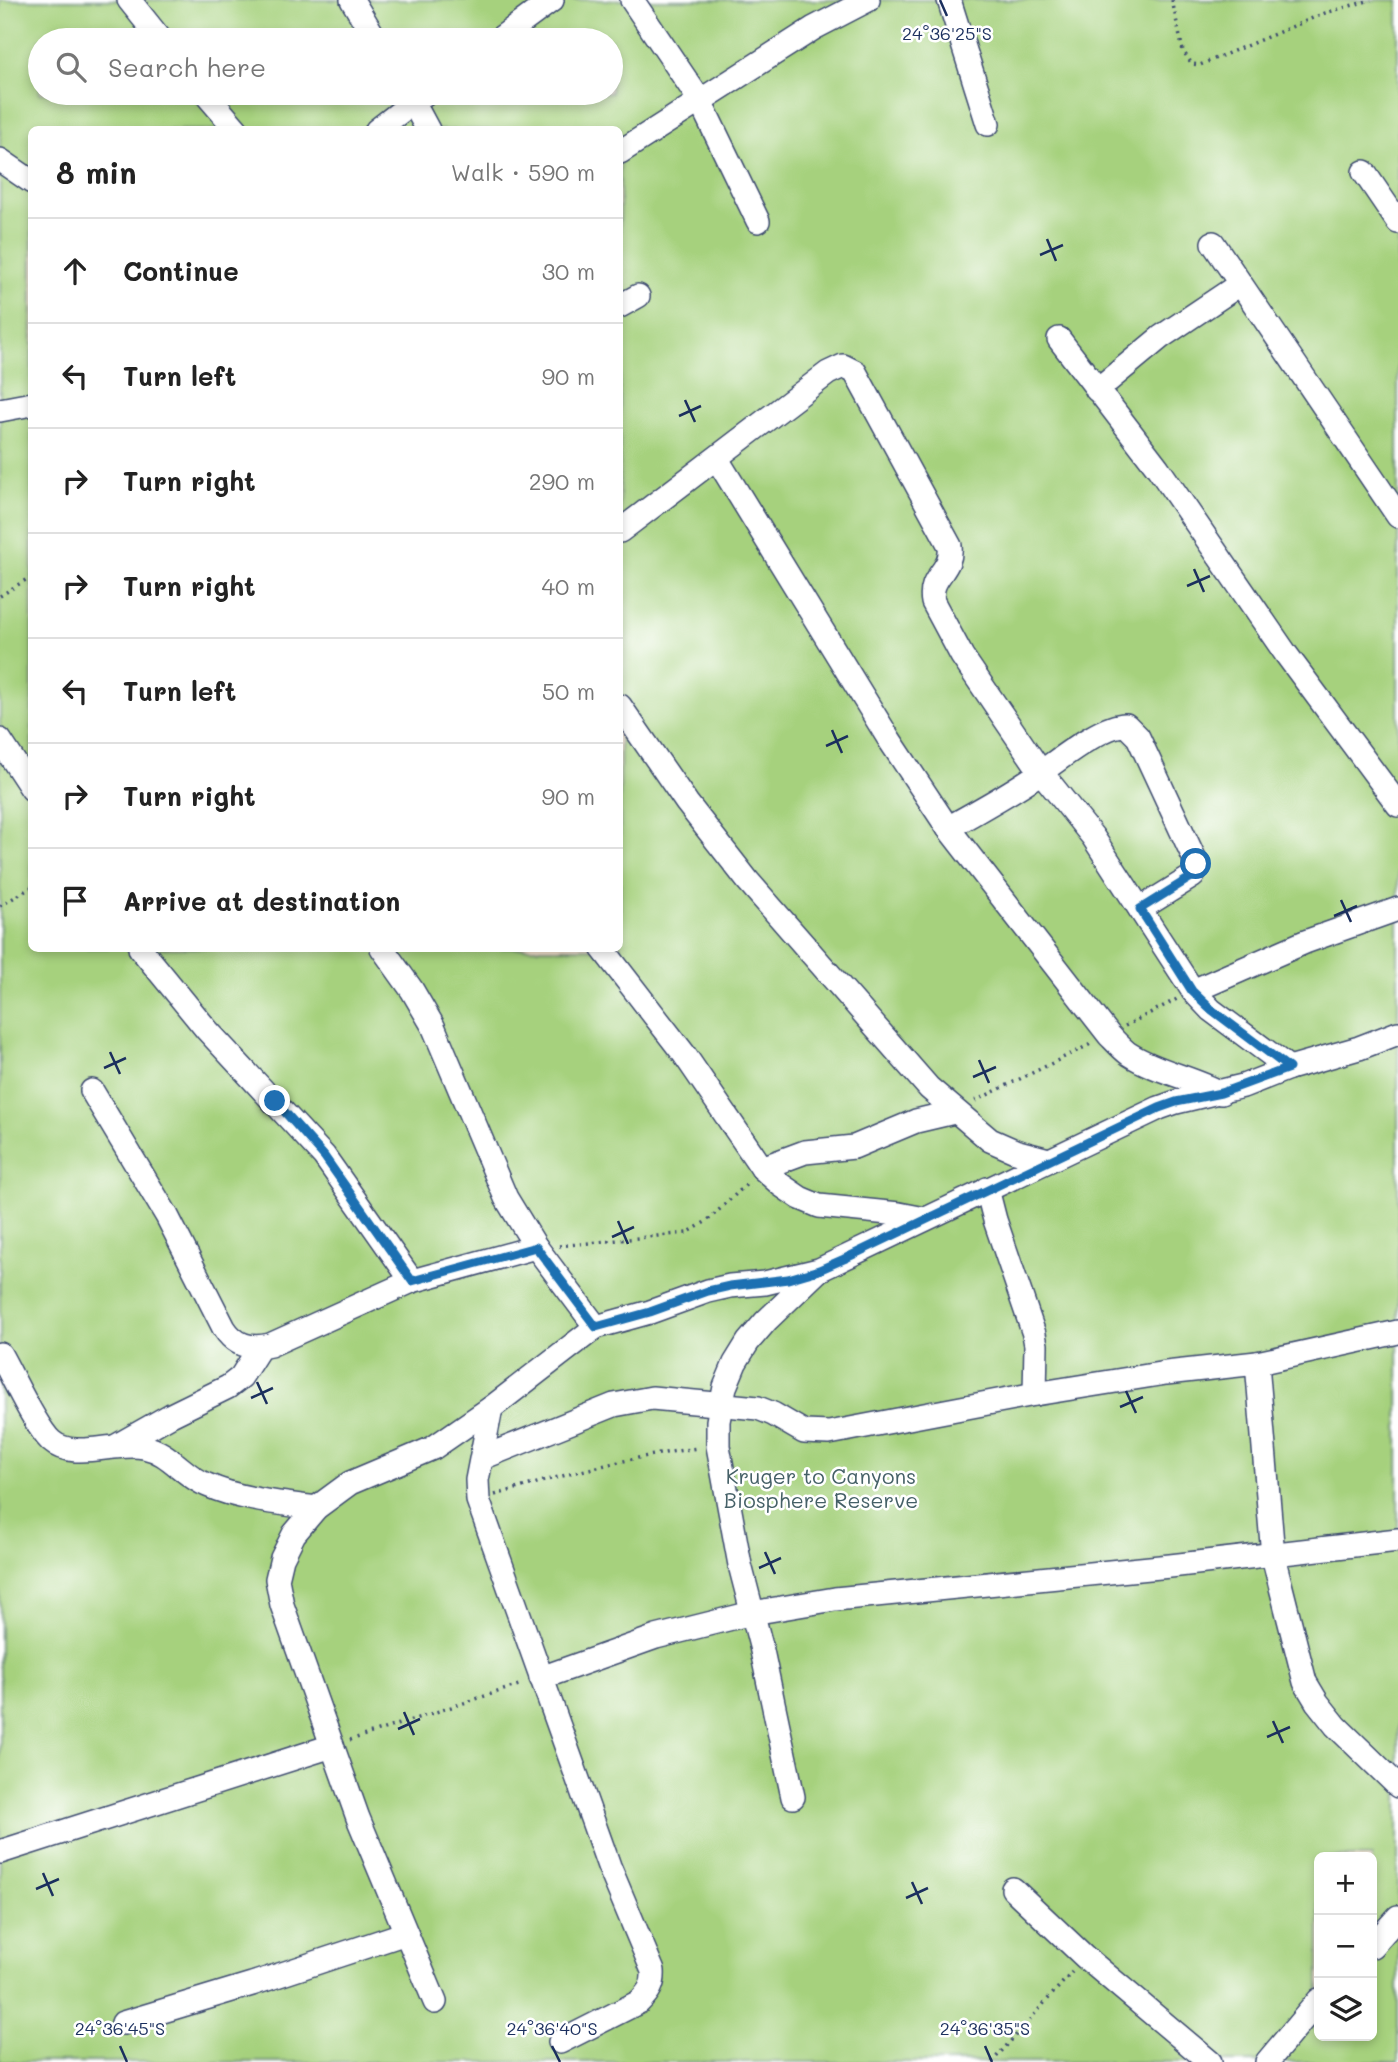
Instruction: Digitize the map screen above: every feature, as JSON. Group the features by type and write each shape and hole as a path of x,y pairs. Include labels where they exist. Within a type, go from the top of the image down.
{"street":[{"path":"129,0 151,28"},
{"path":"352,0 369,28"},
{"path":"514,28 552,0"},
{"path":"632,0 699,99 758,221"},
{"path":"623,150 814,28 868,0"},
{"path":"948,0 988,124"},
{"path":"215,105 234,126"},
{"path":"382,126 406,105"},
{"path":"419,105 427,126"},
{"path":"0,160 28,179"},
{"path":"1364,172 1398,222"},
{"path":"1213,243 1398,516"},
{"path":"1097,390 1161,337 1240,284"},
{"path":"1059,339 1158,468 1286,654 1398,805"},
{"path":"623,529 828,373 843,366 855,372 950,546 951,555 947,566 932,587 933,602 962,656 1041,772 1093,837 1192,991 1212,1010 1289,1068"},
{"path":"0,410 28,405"},
{"path":"717,459 889,739 948,828 1109,1035 1127,1052 1143,1062 1199,1081 1221,1093"},
{"path":"623,710 687,803 748,881 920,1078 954,1112 990,1140 1015,1152 1049,1160"},
{"path":"948,828 1041,772 1080,744 1120,725 1131,728 1138,737 1196,864 1193,876 1140,909"},
{"path":"0,740 28,783"},
{"path":"1192,991 1306,942 1398,909"},
{"path":"143,952 207,1030 324,1156 412,1281"},
{"path":"385,952 433,1026 506,1198 536,1247 596,1327"},
{"path":"606,952 684,1054 762,1168 800,1198 819,1206 925,1219"},
{"path":"435,2002 358,1818 285,1616 277,1579 282,1558 294,1534 316,1508 349,1483 433,1448 491,1408 596,1327 650,1312 708,1291 765,1283 819,1270 1159,1108 1221,1093 1289,1068 1359,1048 1398,1032"},
{"path":"92,1091 167,1216 228,1336 237,1343 261,1348 412,1281 536,1247"},
{"path":"762,1168 805,1153 855,1147 916,1121 954,1112"},
{"path":"987,1189 1034,1334 1035,1394"},
{"path":"793,1797 761,1646 740,1565 718,1446 720,1404 735,1363 748,1342 819,1270"},
{"path":"482,1458 571,1421 635,1400 652,1398 758,1408 773,1413 804,1432 821,1434 1035,1394 1166,1373 1257,1363 1398,1332"},
{"path":"118,1445 228,1387 241,1377 261,1348"},
{"path":"0,1354 42,1430 50,1440 68,1450 118,1445 141,1446 159,1451 205,1485 229,1493 316,1508"},
{"path":"1257,1363 1273,1556 1305,1682 1336,1726 1398,1786"},
{"path":"491,1408 476,1491 478,1500 609,1866 653,1971 653,1982 648,1993 639,2001 560,2042"},
{"path":"541,1678 656,1637 752,1613 835,1599 1273,1556 1398,1541"},
{"path":"0,1852 332,1746"},
{"path":"1013,1889 1085,1957 1210,2062"},
{"path":"1377,1940 1398,1917"},
{"path":"123,2023 406,1933"},
{"path":"1268,2062 1314,2006"}],"path":[{"path":"1172,0 1184,51 1192,64 1200,65 1325,13 1371,0"},
{"path":"0,596 28,578"},
{"path":"0,906 28,889"},
{"path":"954,1112 1192,991"},
{"path":"536,1247 624,1241 687,1233 707,1221 762,1168"},
{"path":"478,1500 648,1454 718,1446"},
{"path":"332,1746 541,1678"},
{"path":"992,2062 1085,1957"}],"green space":[{"name":"Kruger to Canyons Biosphere Reserve","path":"0,0 1398,0 1398,2062 0,2062"}],"route":[{"path":"275,1101 324,1156 412,1281 536,1247 596,1327 650,1312 708,1291 788,1279 844,1259 1159,1108 1221,1093 1289,1068 1251,1042 1192,991 1140,909 1193,876 1196,864"}]}
